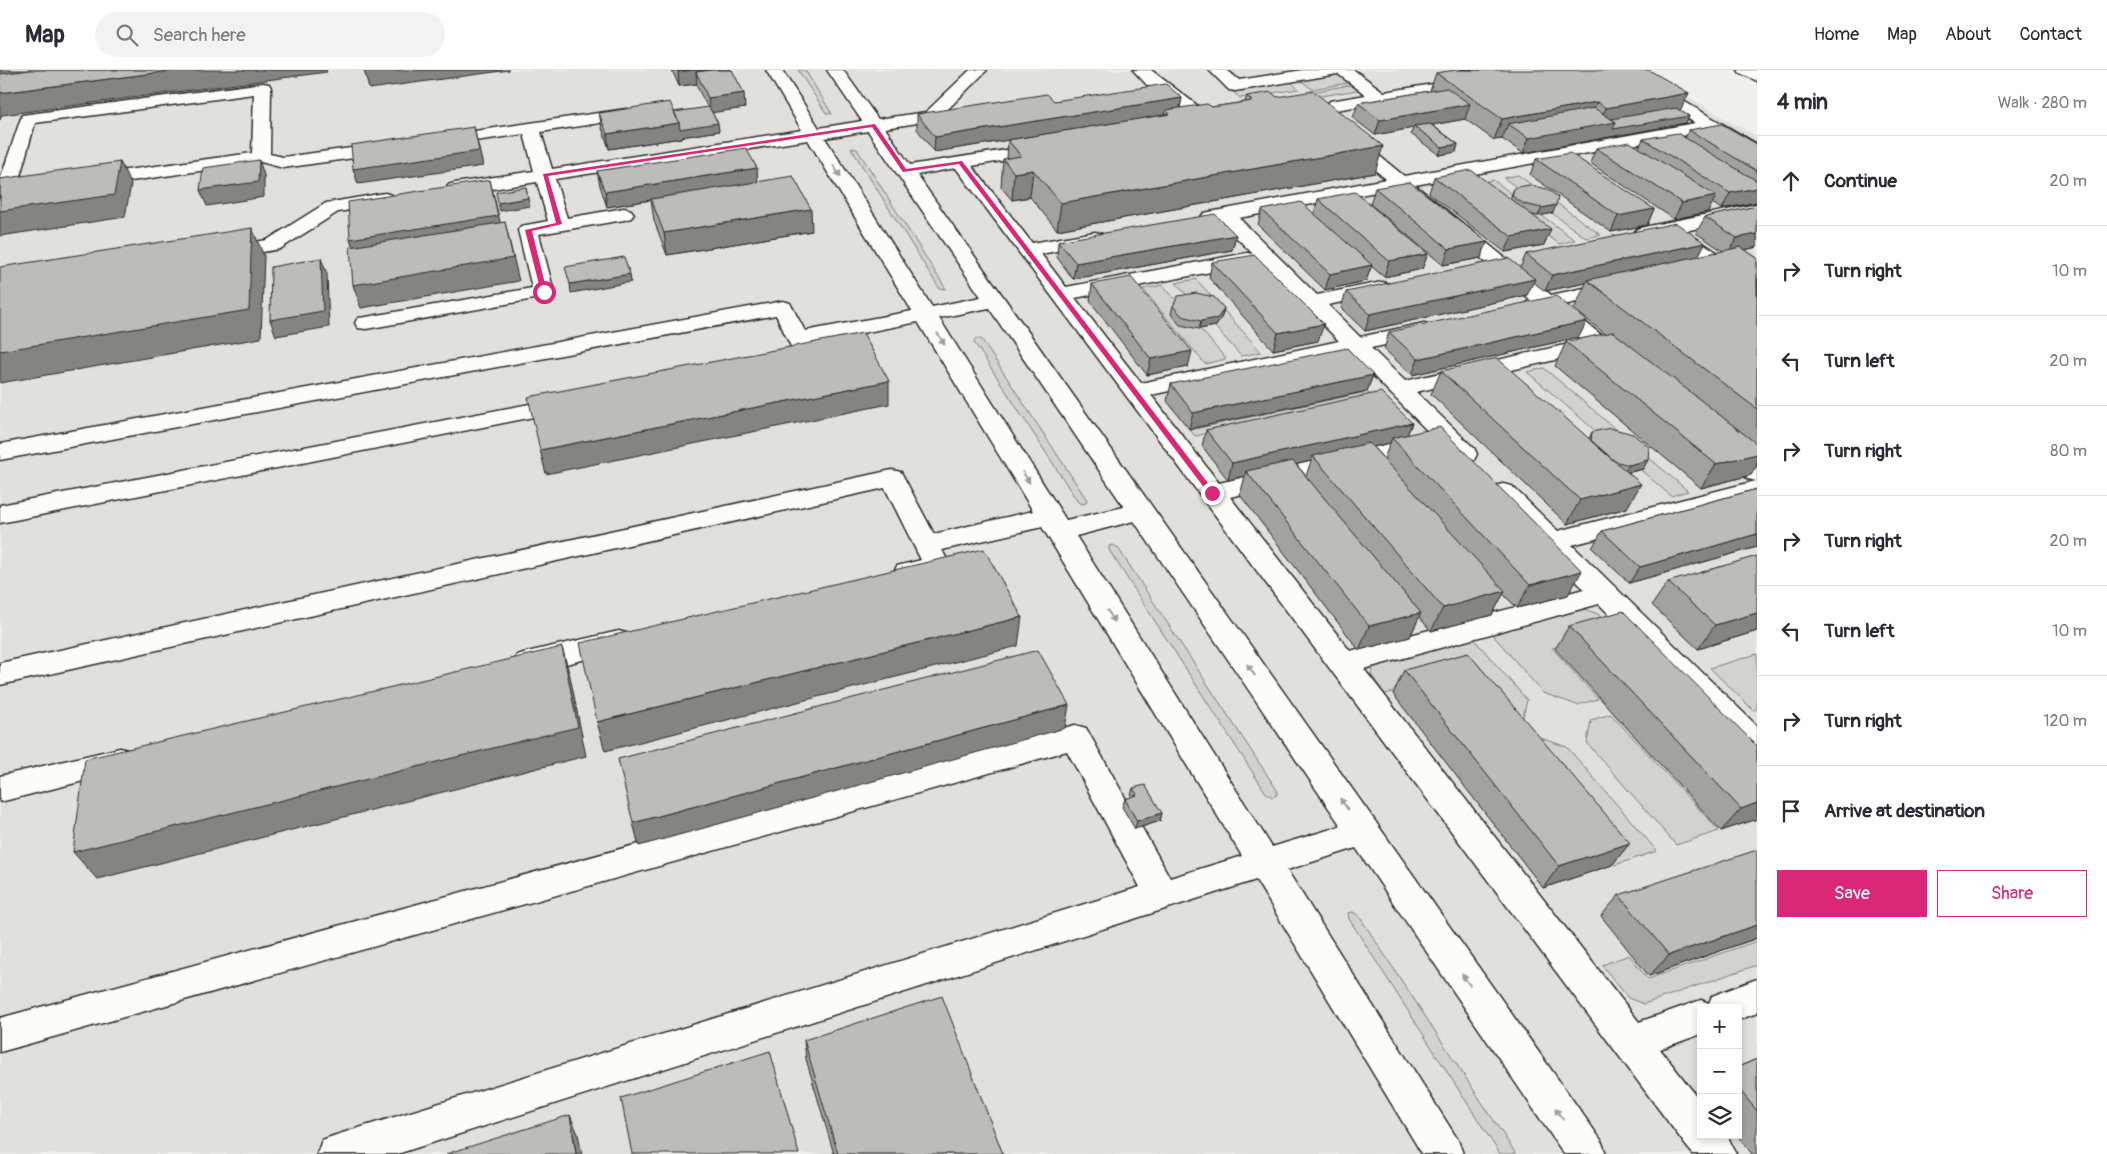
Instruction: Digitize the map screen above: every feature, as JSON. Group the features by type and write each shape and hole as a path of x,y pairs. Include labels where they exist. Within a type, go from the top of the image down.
{"street":[{"path":"774,70 1444,1154"},
{"path":"835,70 1587,1154"},
{"path":"439,191 931,116 979,70"},
{"path":"1141,70 1210,122"},
{"path":"1217,70 1235,86 1286,73 1333,70"},
{"path":"1343,70 1380,97"},
{"path":"1336,104 1479,81 1467,72 1480,70"},
{"path":"1618,70 1757,152"},
{"path":"1746,70 1757,76"},
{"path":"1418,74 1437,88"},
{"path":"44,188 5,194 28,119 263,88 261,157"},
{"path":"426,143 626,114"},
{"path":"1190,125 1229,119"},
{"path":"1196,219 1711,125"},
{"path":"531,128 559,224"},
{"path":"1336,130 1636,374"},
{"path":"905,171 1065,145"},
{"path":"74,184 261,157 283,164 407,146"},
{"path":"1558,153 1581,169"},
{"path":"960,162 1697,1127"},
{"path":"205,256 273,245 333,207 400,197"},
{"path":"1622,238 1757,210"},
{"path":"1645,212 1757,288"},
{"path":"366,323 544,292 528,230 624,214"},
{"path":"1224,214 1757,745"},
{"path":"1027,250 1111,235"},
{"path":"1061,294 1266,255"},
{"path":"1472,269 1528,257"},
{"path":"1693,270 1722,264"},
{"path":"1519,309 1635,283"},
{"path":"1312,302 1397,285"},
{"path":"798,339 995,301"},
{"path":"0,452 783,307 807,357 758,366"},
{"path":"1135,392 1442,326"},
{"path":"1399,389 1598,344"},
{"path":"0,514 583,400"},
{"path":"1712,436 1757,473"},
{"path":"1212,493 1449,438"},
{"path":"0,674 892,478 937,565 879,579"},
{"path":"1553,541 1757,489"},
{"path":"926,544 1141,511"},
{"path":"1343,664 1605,593"},
{"path":"502,669 647,634"},
{"path":"0,1035 1075,737 1162,896"},
{"path":"0,789 145,754"},
{"path":"336,1154 1364,832"},
{"path":"1736,1004 1757,996"},
{"path":"1632,1042 1697,1018"},
{"path":"1706,1139 1717,1154"}],"shaded area":[{"path":"0,70 1642,70 1757,137 1757,1154 0,1154"},
{"path":"798,70 805,70 832,114 826,113"},
{"path":"1207,70 1212,70 1234,89 1289,81 1299,89 1240,98"},
{"path":"1340,72 1354,82 1312,89 1299,79"},
{"path":"1356,84 1363,89 1322,96 1315,91"},
{"path":"851,148 857,149 946,289 939,288"},
{"path":"1518,175 1601,235 1586,238 1504,178"},
{"path":"1493,180 1575,240 1559,244 1478,183"},
{"path":"1196,279 1261,352 1241,356 1176,283"},
{"path":"1163,285 1226,359 1205,364 1143,289"},
{"path":"978,338 982,340 1087,500 1086,503 1078,502 974,342"},
{"path":"1544,368 1688,491 1671,496 1527,372"},
{"path":"1367,392 1373,397 1195,436 1190,430"},
{"path":"1114,545 1118,548 1277,790 1277,795 1272,797 1266,793 1109,550 1109,546"},
{"path":"1584,609 1598,614 1615,631 1552,648 1598,699 1577,705 1543,693 1491,633"},
{"path":"1473,638 1527,700 1522,721 1456,674 1385,694 1371,675 1374,665"},
{"path":"1757,654 1757,709 1753,710 1710,668"},
{"path":"1611,714 1719,831 1676,845 1587,743 1591,720"},
{"path":"1535,736 1567,747 1657,851 1615,865 1513,743"},
{"path":"1353,912 1359,916 1516,1154 1500,1154 1349,919 1348,913"},
{"path":"1757,941 1757,965 1644,1004 1628,998 1602,965 1629,955 1648,979"}],"building":[{"path":"30,70 178,70 0,93 0,74"},
{"path":"732,70 744,93 708,98 696,72"},
{"path":"1455,70 1649,70 1689,93 1606,108 1597,102 1502,119 1436,73"},
{"path":"1166,84 1182,98 935,137 917,114 1047,94 1054,101"},
{"path":"1447,88 1470,104 1380,120 1358,103"},
{"path":"1313,91 1383,146 1061,203 1033,170 1014,173 1003,159 1021,156 1008,140 1170,114 1166,110 1207,104 1212,107 1252,101 1247,96 1271,92 1277,97"},
{"path":"670,102 679,123 607,134 599,113"},
{"path":"709,107 718,123 680,129 674,112"},
{"path":"1594,108 1616,122 1529,138 1508,124"},
{"path":"1676,108 1689,116 1613,129 1616,122 1611,119"},
{"path":"1430,124 1458,144 1442,147 1414,126"},
{"path":"1722,124 1757,144 1757,171 1689,130"},
{"path":"474,127 479,151 353,169 351,145"},
{"path":"1677,133 1757,181 1757,188 1730,193 1643,139"},
{"path":"1630,142 1716,196 1682,203 1596,148"},
{"path":"746,148 757,168 605,192 597,171"},
{"path":"1570,153 1654,209 1618,216 1536,159"},
{"path":"259,160 258,182 200,190 203,168"},
{"path":"120,162 114,195 0,211 0,179"},
{"path":"1471,170 1551,229 1512,237 1434,177"},
{"path":"793,176 811,209 664,233 651,199"},
{"path":"490,180 498,216 350,239 348,202"},
{"path":"1410,182 1487,242 1449,249 1375,188"},
{"path":"1529,185 1547,189 1558,197 1556,205 1542,208 1524,204 1512,196 1514,188"},
{"path":"526,187 528,198 498,203 496,192"},
{"path":"1355,192 1428,254 1389,261 1318,199"},
{"path":"1301,202 1372,265 1330,274 1262,210"},
{"path":"1757,206 1757,234 1737,238 1705,217"},
{"path":"1215,214 1236,235 1076,263 1058,241"},
{"path":"505,222 513,258 353,285 350,247"},
{"path":"1676,223 1705,243 1552,275 1526,254"},
{"path":"252,228 249,310 0,351 0,267"},
{"path":"1741,247 1757,258 1757,409 1587,280"},
{"path":"1255,255 1324,324 1278,333 1212,262"},
{"path":"624,257 630,274 570,284 565,267"},
{"path":"321,258 323,311 270,320 271,267"},
{"path":"1508,258 1535,279 1370,314 1346,292"},
{"path":"1131,277 1192,351 1151,359 1092,284"},
{"path":"1196,293 1214,297 1224,308 1218,318 1201,321 1182,316 1173,306 1178,296"},
{"path":"1556,296 1587,321 1418,359 1389,332"},
{"path":"1613,332 1757,444 1757,454 1716,464 1566,342"},
{"path":"863,333 889,381 540,450 528,397"},
{"path":"1347,348 1373,375 1193,413 1171,384"},
{"path":"1497,358 1641,484 1580,500 1441,371"},
{"path":"1381,392 1412,423 1232,463 1206,430"},
{"path":"1440,427 1582,571 1530,585 1392,438"},
{"path":"1610,428 1633,434 1649,447 1648,460 1629,465 1614,461 1591,441 1592,432"},
{"path":"1369,443 1505,591 1443,608 1313,456"},
{"path":"1293,461 1421,613 1369,626 1246,471"},
{"path":"1757,489 1757,534 1640,567 1602,531"},
{"path":"984,549 1022,617 597,722 580,643"},
{"path":"1757,556 1757,613 1715,625 1668,582"},
{"path":"1623,611 1757,746 1757,803 1741,809 1569,626"},
{"path":"562,647 578,727 73,852 85,759"},
{"path":"1038,650 1069,705 633,823 618,759"},
{"path":"1468,653 1630,843 1559,866 1404,670"},
{"path":"1145,785 1162,813 1137,821 1125,799 1137,795 1133,788"},
{"path":"1757,850 1757,925 1669,955 1619,895"},
{"path":"942,996 1003,1154 838,1154 804,1040"},
{"path":"770,1051 799,1154 632,1154 621,1098"},
{"path":"1757,1059 1757,1111 1742,1093 1742,1065"},
{"path":"570,1115 576,1154 446,1154"}],"route":[{"path":"544,292 528,230 559,224 545,175 873,125 905,171 960,162 1212,493"}]}
